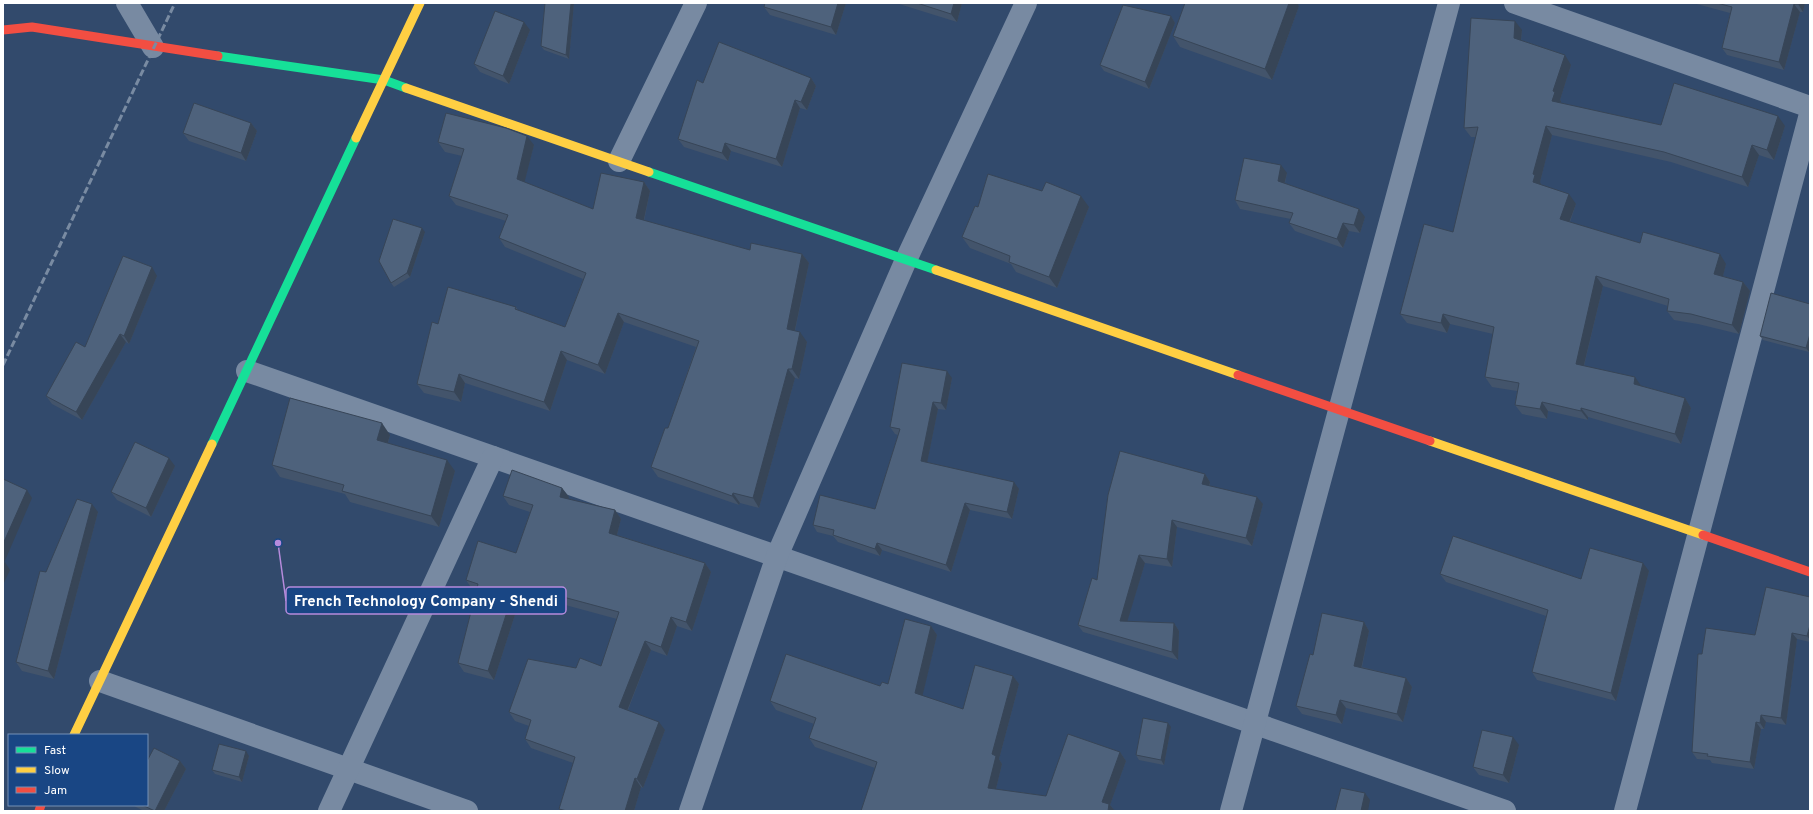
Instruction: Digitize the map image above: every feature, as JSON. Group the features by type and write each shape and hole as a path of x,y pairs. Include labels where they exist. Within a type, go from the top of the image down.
{"street":[{"path":"127,3 153,47"},
{"path":"74,734 420,3"},
{"path":"619,161 696,3"},
{"path":"690,811 777,556 906,260 1026,3"},
{"path":"1231,811 1449,3"},
{"path":"1516,3 1810,107"},
{"path":"3,30 32,27 153,47 384,80 1810,572"},
{"path":"1625,811 1810,114"},
{"path":"247,371 1505,811"},
{"path":"329,811 493,457"},
{"path":"100,681 466,811"}],"building":[{"path":"545,3 571,3 566,55 541,46"},
{"path":"765,3 838,3 831,27 764,7"},
{"path":"917,3 954,3 951,14"},
{"path":"1185,3 1289,3 1265,69 1173,36"},
{"path":"1717,3 1798,3 1794,4 1779,62 1722,48 1732,7"},
{"path":"1123,5 1171,16 1145,82 1100,65"},
{"path":"495,11 524,22 503,76 474,64"},
{"path":"1471,18 1515,21 1514,38 1565,55 1553,91 1555,92 1552,101 1661,125 1674,83 1778,116 1767,150 1752,145 1742,177 1664,152 1546,126 1533,174 1535,175 1533,182 1569,194 1560,219 1640,243 1643,232 1720,254 1714,274 1743,282 1732,325 1691,314 1667,311 1669,299 1596,276 1576,364 1635,377 1634,384 1685,398 1675,434 1581,408 1581,411 1542,402 1540,409 1515,405 1519,383 1485,377 1494,327 1443,314 1441,323 1400,314 1424,224 1453,232 1478,127 1464,128"},
{"path":"719,42 811,78 801,102 795,100 776,159 725,143 722,153 678,139 697,80 703,83"},
{"path":"194,103 251,123 241,153 183,133"},
{"path":"446,113 506,128 527,136 517,179 593,209 601,173 644,182 636,218 750,250 751,243 802,254 787,329 800,332 792,369 788,369 753,498 733,493 732,496 651,467 665,428 668,428 699,341 618,313 598,365 561,351 544,402 459,374 454,392 417,384 432,322 438,324 448,287 516,307 515,309 565,327 586,273 499,238 508,215 449,196 464,149 438,142"},
{"path":"1244,158 1281,165 1278,181 1359,209 1354,225 1343,223 1337,239 1289,223 1293,213 1235,200"},
{"path":"988,174 1042,191 1046,182 1081,196 1049,277 1009,262 1010,256 962,237 975,206 978,207"},
{"path":"393,219 422,228 407,273 391,283 379,261"},
{"path":"123,256 152,267 124,336 120,334 76,412 46,396 76,342 85,347"},
{"path":"1771,293 1810,304 1810,334 1806,348 1760,336"},
{"path":"902,363 947,371 941,403 933,402 921,461 1014,482 1007,512 965,503 946,565 877,543 875,549 833,535 834,530 813,525 820,495 875,509 900,429 890,427"},
{"path":"290,398 382,423 377,440 447,460 431,516 342,491 344,485 272,465"},
{"path":"135,442 169,458 146,508 111,492"},
{"path":"1120,451 1205,474 1202,484 1257,497 1246,538 1172,520 1167,559 1139,555 1120,621 1174,623 1172,652 1078,625 1092,578 1097,580 1108,495"},
{"path":"512,470 562,488 560,497 615,510 609,533 705,563 686,622 671,617 661,647 645,641 619,707 659,722 637,779 635,778 625,811 567,811 559,809 575,757 525,739 531,720 509,712 528,659 576,668 580,658 601,666 619,612 541,591 538,599 514,590 488,671 458,663 478,584 466,580 478,541 516,553 533,505 503,496"},
{"path":"3,479 27,490 3,544"},
{"path":"77,499 92,504 48,671 16,662 40,571 46,572"},
{"path":"1453,536 1581,579 1590,548 1643,563 1611,693 1532,672 1548,610 1440,574"},
{"path":"1766,587 1810,597 1810,625 1807,636 1792,633 1781,718 1761,715 1760,723 1756,722 1750,762 1707,756 1708,754 1692,752 1698,654 1702,654 1706,628 1755,635"},
{"path":"1322,613 1364,622 1354,666 1406,678 1397,714 1340,700 1336,715 1296,706 1310,654 1313,655"},
{"path":"905,619 931,626 915,693 963,709 975,665 1013,676 992,754 996,756 988,788 1046,796 1068,734 1120,752 1102,802 1109,804 1108,811 861,811 877,762 809,738 816,718 770,701 786,654 880,686 882,682 888,684"},
{"path":"1143,718 1168,723 1161,760 1136,755"},
{"path":"1482,730 1513,737 1503,775 1473,767"},
{"path":"219,744 246,751 239,777 212,770"},
{"path":"154,748 180,761 155,811 144,806 148,806 148,759"},
{"path":"1341,788 1365,793 1361,811 1335,811"}],"railway":[{"path":"3,365 175,3"}],"traffic: fast":[{"path":"218,56 384,80 406,88"},
{"path":"212,444 356,138"},
{"path":"649,172 936,270"}],"traffic: slow":[{"path":"356,138 420,3"},
{"path":"406,88 649,172"},
{"path":"936,270 1238,375"},
{"path":"1430,441 1703,535"},
{"path":"74,734 212,444"}],"traffic: jam":[{"path":"3,30 32,27 218,56"},
{"path":"1238,375 1430,441"},
{"path":"1703,535 1810,572"},
{"path":"39,811 41,806"}],"place":[{"name":"French Technology Company - Shendi","path":"278,543"}]}
